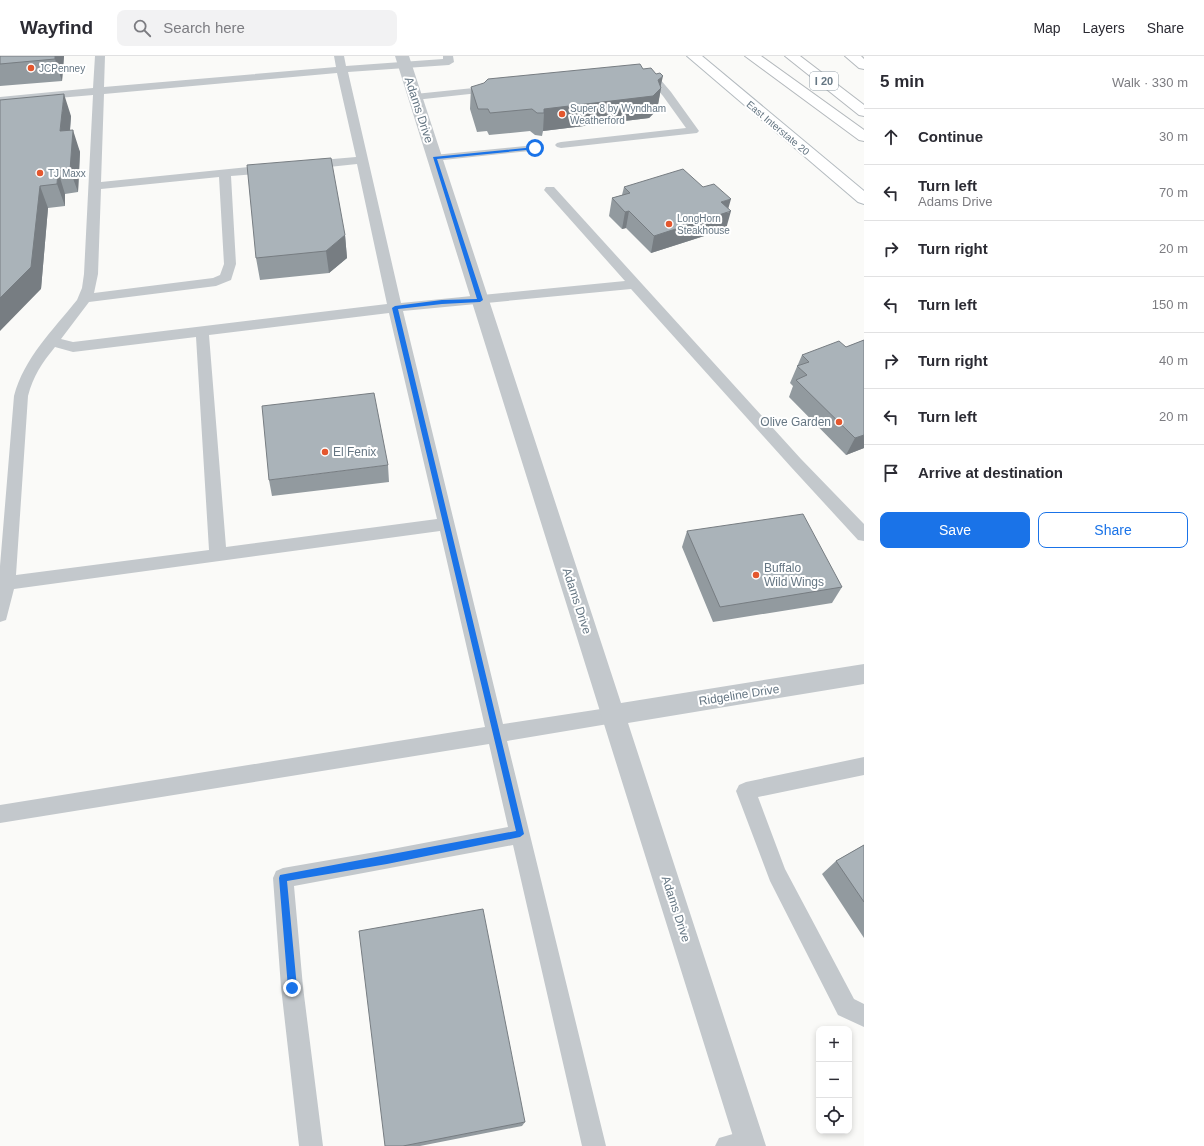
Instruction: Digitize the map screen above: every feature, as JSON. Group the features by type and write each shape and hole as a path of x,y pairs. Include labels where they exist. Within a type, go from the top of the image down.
{"main road":[{"name":"East Interstate 20","path":"694,56 864,199"},
{"path":"752,56 864,137"},
{"name":"I 20","path":"792,56 864,112"},
{"path":"852,56 864,64"}],"street":[{"name":"Adams Drive","path":"403,60 614,715 750,1144"},
{"name":"Ridgeline Drive","path":"614,715 864,674"}],"lane":[{"path":"0,615 7,583 21,396 33,365 84,298 91,274 100,56"},
{"path":"0,100 99,91 340,63 403,60 449,62 448,56"},
{"path":"340,63 395,308 594,1146"},
{"path":"561,145 693,131 667,94 650,74 634,76"},
{"path":"415,97 505,88"},
{"path":"434,158 535,148"},
{"path":"301,166 361,160"},
{"path":"94,186 278,168"},
{"path":"84,298 216,282 226,277 230,264 225,173"},
{"path":"550,190 796,463 864,535"},
{"path":"52,341 73,346 442,302 480,300 635,284"},
{"path":"202,331 218,555"},
{"path":"7,583 446,524"},
{"path":"0,814 614,715"},
{"path":"864,766 746,791 777,874 846,1007 864,1016"},
{"path":"311,1146 292,988 283,878 387,860 520,834"},
{"path":"727,1146 750,1144"}],"building":[{"path":"0,56 55,56 55,59 0,64"},
{"path":"640,64 643,69 651,68 656,74 660,73 663,76 658,80 661,88 653,96 544,109 544,113 537,113 532,109 490,113 488,109 478,109 471,87 484,83 488,79"},
{"path":"64,94 60,131 73,130 70,170 58,171 57,184 40,186 31,267 0,298 0,100"},
{"path":"331,158 345,235 326,251 256,258 247,165"},
{"path":"683,169 703,187 714,184 731,199 721,202 731,211 654,236 629,211 625,212 612,198 630,193 624,187"},
{"name":"Olive Garden","path":"864,340 864,435 855,438 796,380 807,375 797,366 809,362 802,355 839,341 846,347"},
{"name":"El Fenix","path":"374,393 388,465 269,480 262,406"},
{"name":"Buffalo Wild Wings","path":"803,514 842,587 720,607 687,531"},
{"path":"864,845 864,902 836,861"},
{"path":"483,909 525,1122 403,1146 385,1146 359,931"}],"place":[{"name":"JCPenney","path":"31,68"},
{"name":"Super 8 by Wyndham Weatherford","path":"562,114"},
{"name":"TJ Maxx","path":"40,173"},
{"name":"LongHorn Steakhouse","path":"669,224"},
{"name":"Olive Garden","path":"839,422"},
{"name":"El Fenix","path":"325,452"},
{"name":"Buffalo Wild Wings","path":"756,575"}],"route":[{"path":"292,988 283,878 387,860 520,834 395,308 442,302 480,300 434,158 535,148"}]}
